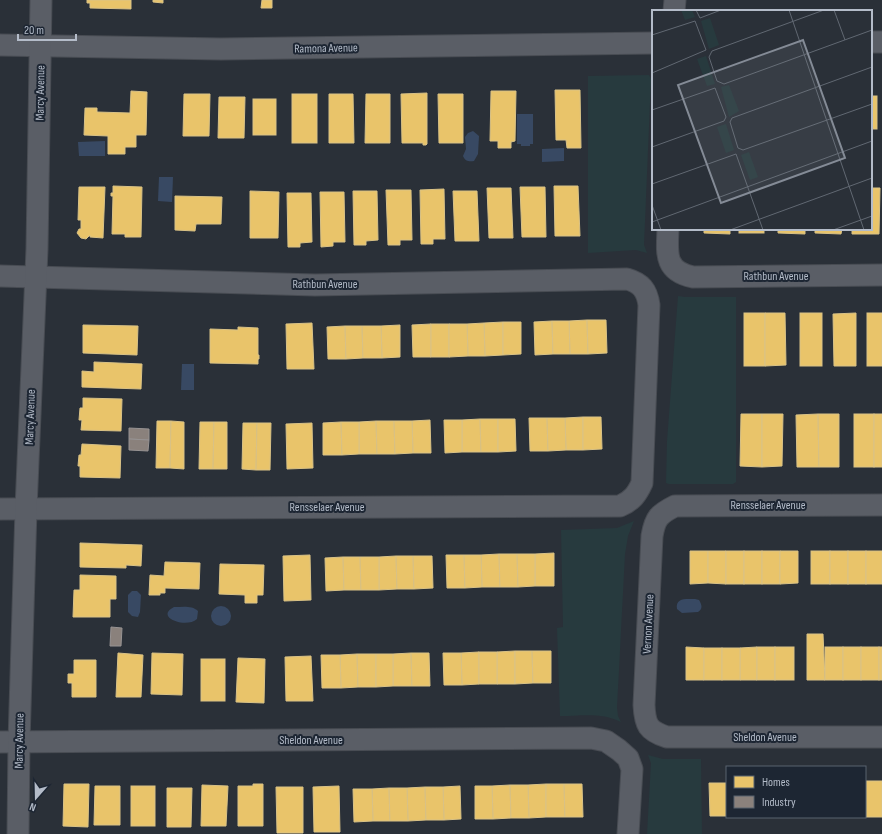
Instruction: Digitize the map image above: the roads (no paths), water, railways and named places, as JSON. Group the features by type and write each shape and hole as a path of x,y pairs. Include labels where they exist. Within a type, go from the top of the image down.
{"street":[{"name":"Marcy Avenue","path":"18,834 10,742 26,509 36,276 41,0"},
{"path":"674,10 675,0"},
{"name":"Ramona Avenue","path":"0,45 221,49 652,43"},
{"name":"Rathbun Avenue","path":"668,230 668,254 672,267 680,273 693,276 882,275"},
{"name":"Rathbun Avenue","path":"0,276 314,285 627,279 638,283 645,290 649,305 642,483"},
{"name":"Rensselaer Avenue","path":"0,509 620,506 634,497 642,483"},
{"name":"Rensselaer Avenue","path":"657,517 675,506 882,505"},
{"name":"Vernon Avenue","path":"650,730 645,717 644,705 652,536 657,517"},
{"name":"Sheldon Avenue","path":"650,730 667,737 882,737"},
{"name":"Sheldon Avenue","path":"10,742 591,738 606,741 628,758 632,769 628,834"}],"water":[{"path":"517,114 533,114 533,144 530,144 530,146 521,146 521,144 517,144"},
{"path":"473,131 479,136 478,154 474,161 469,161 463,156 466,149 465,137 468,133"},
{"path":"105,141 105,156 79,156 78,142"},
{"path":"564,148 564,161 542,162 542,149"},
{"path":"159,177 173,177 172,202 158,201"},
{"path":"182,364 194,364 194,390 181,390"},
{"path":"132,591 137,591 141,595 140,612 138,617 132,616 128,612 128,595"},
{"path":"685,599 699,600 701,605 701,610 698,612 682,613 677,609 678,602"},
{"path":"217,606 225,606 231,612 231,620 225,626 217,626 211,620 211,612"},
{"path":"174,607 196,609 198,611 197,619 186,623 170,618 168,614 169,611"}]}
